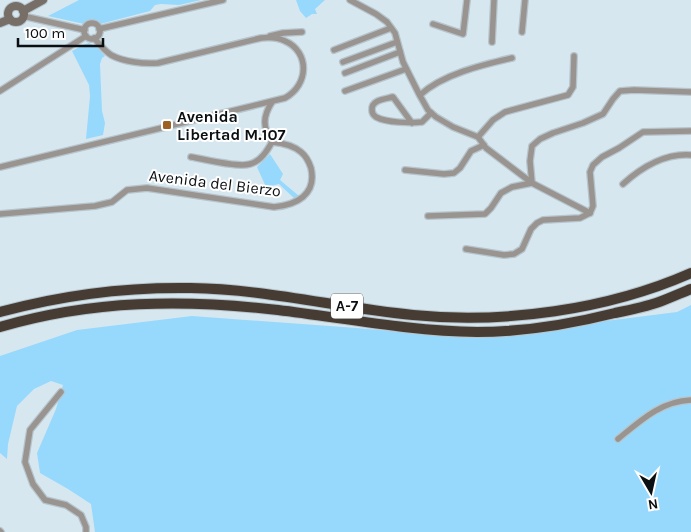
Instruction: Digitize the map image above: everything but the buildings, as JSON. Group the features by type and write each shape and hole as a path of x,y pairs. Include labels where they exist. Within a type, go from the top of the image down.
{"highway":[{"name":"A-7","path":"0,312 39,302 105,292 191,288 294,297 413,315 494,317 543,313 586,305 623,296 691,273"},
{"name":"A-7","path":"0,326 86,308 153,303 186,303 278,310 397,327 479,332 556,325 593,319 659,302 691,289"},
{"path":"0,305 56,294 105,292"},
{"path":"0,331 48,315"}],"street":[{"path":"0,23 10,19 19,21 23,14 43,0"},
{"path":"100,29 223,0"},
{"path":"350,0 387,22 395,33 406,68 431,113 453,127 478,137 486,148 532,183 590,213"},
{"path":"433,24 463,34 466,0"},
{"path":"492,42 494,0"},
{"path":"522,32 525,0"},
{"path":"10,19 8,13 11,8 18,7 23,14 86,33 94,38 111,55 148,64 283,32 302,32"},
{"path":"0,91 86,33 87,25 92,23 100,29"},
{"path":"334,50 391,28"},
{"path":"94,38 99,34 100,29"},
{"path":"0,167 272,102 293,94 303,79 303,64 297,50 278,38 261,38"},
{"path":"343,62 397,42"},
{"path":"345,74 400,52"},
{"path":"478,137 493,120 505,112 568,95 573,87 574,56"},
{"path":"420,95 442,80 490,63 512,58"},
{"path":"345,91 406,68"},
{"path":"532,183 530,161 532,146 540,139 552,133 583,123 602,114 620,91 691,92"},
{"path":"412,123 393,97 373,104 372,113 375,116 388,120 412,123 422,122 431,113"},
{"path":"191,157 236,164 250,164 258,160 266,153 272,142 265,130 265,124 267,110 272,102"},
{"path":"466,248 504,255 514,254 522,249 531,229 537,223 543,220 580,218 590,213 593,206 590,172 593,165 602,157 644,132 691,131"},
{"name":"Avenida del Bierzo","path":"0,214 95,206 112,202 127,190 138,188 274,207 286,206 306,195 312,180 311,170 303,152 284,143 272,142"},
{"path":"405,170 444,174 454,173 460,168 471,151 484,144"},
{"path":"623,184 637,171 651,164 668,157 682,154 691,155"},
{"path":"428,216 485,214 501,193 512,187 532,183"},
{"path":"61,392 30,430 24,462 33,484 45,500 66,505 80,516 86,532"},
{"path":"618,439 661,407 673,402 691,400"}],"shaded area":[{"path":"79,0 201,0 179,5 155,5 150,11 100,24 92,20 84,24 48,16"},
{"path":"296,0 325,0 315,9 317,14 312,14 306,18 300,11"},
{"path":"89,43 98,48 105,56 100,64 102,111 105,123 103,135 86,139 90,96 89,85 72,51"},
{"path":"270,154 283,174 280,180 299,196 295,199 279,184 266,187 257,167"},
{"path":"691,305 691,532 95,532 91,504 40,473 37,453 56,409 63,385 51,381 34,389 17,406 8,444 7,459 0,453 0,356 77,330 192,316 470,338 677,312"}],"place":[{"name":"Avenida Libertad M.107","path":"167,125"}]}
